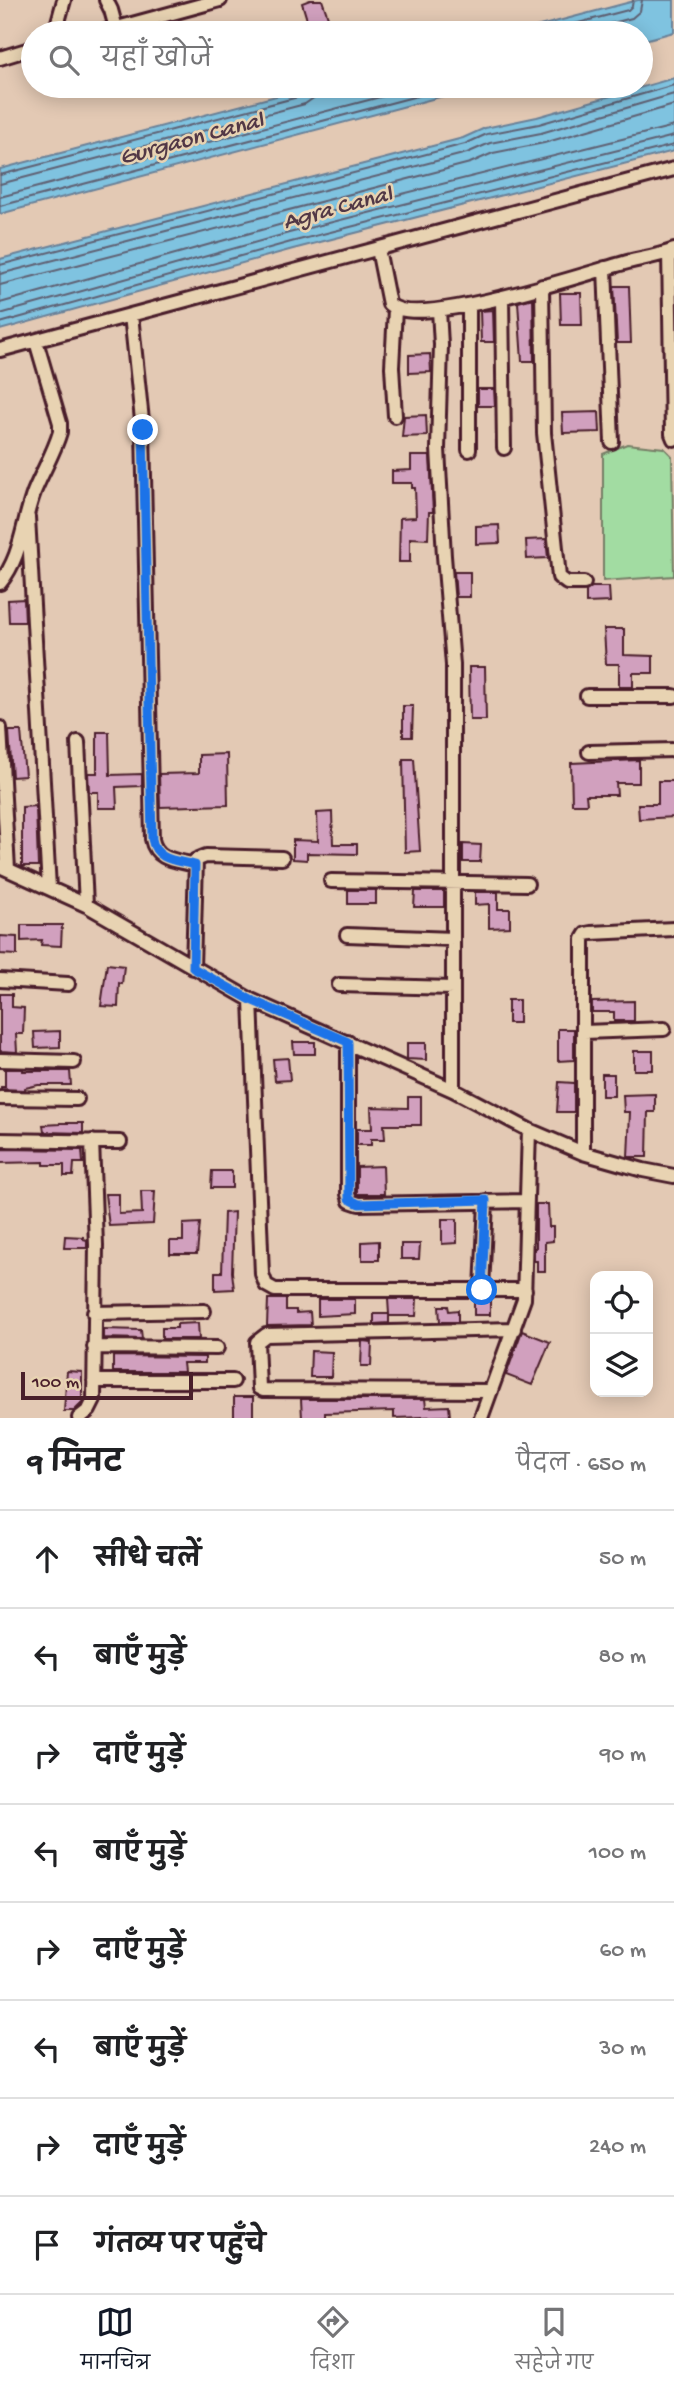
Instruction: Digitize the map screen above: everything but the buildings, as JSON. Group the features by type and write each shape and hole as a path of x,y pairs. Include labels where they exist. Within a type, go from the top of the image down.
{"street":[{"path":"58,21 64,0"},
{"path":"106,0 114,21"},
{"path":"142,21 220,0"},
{"path":"0,58 21,52"},
{"path":"0,350 674,169"},
{"path":"378,249 387,299 395,309 392,367 395,416"},
{"path":"395,309 439,310 469,305 671,251 674,439"},
{"path":"605,268 612,442"},
{"path":"542,286 544,433 559,577 567,583 584,583"},
{"path":"502,297 504,448"},
{"path":"469,305 469,450"},
{"path":"439,310 441,345 438,449 453,665 453,1090"},
{"path":"131,315 143,430 152,839 154,849 162,857 195,865"},
{"path":"0,583 15,559 33,495 60,432 57,410 36,341"},
{"path":"28,517 49,888"},
{"path":"587,696 674,696"},
{"path":"0,728 4,867 86,905 251,1000 453,1090 529,1130 583,1153 674,1176"},
{"path":"78,742 86,905"},
{"path":"589,752 674,750"},
{"path":"193,968 195,865 199,858 282,858"},
{"path":"331,881 527,884"},
{"path":"583,1153 584,936 591,933 674,929"},
{"path":"347,935 453,939"},
{"path":"0,980 68,984"},
{"path":"339,985 453,988"},
{"path":"251,1000 261,1274 265,1285 275,1290 525,1290"},
{"path":"584,1032 664,1029"},
{"path":"348,1042 350,1201 359,1204 527,1201"},
{"path":"0,1060 74,1062"},
{"path":"0,1098 78,1099"},
{"path":"481,1418 522,1307 525,1290 529,1130"},
{"path":"0,1140 120,1142"},
{"path":"79,1418 92,1406 94,1381 96,1245 92,1141"},
{"path":"482,1290 486,1200"},
{"path":"94,1313 204,1311"},
{"path":"491,1391 263,1390 259,1388 257,1381 257,1342 266,1335 514,1329"},
{"path":"94,1347 217,1348"},
{"path":"94,1381 233,1381"}],"green space":[{"path":"627,444 664,448 672,456 674,576 603,581 603,454"}],"water":[{"path":"638,0 674,0 674,32 653,38 653,21 558,21"},
{"name":"Agra Canal","path":"674,78 674,151 293,249 0,330 0,259 463,138 485,128 604,98 653,98 653,84"},
{"name":"Gurgaon Canal","path":"269,98 436,98 0,214 0,169"}],"route":[{"path":"143,430 152,839 154,849 162,857 195,865 193,968 251,1000 348,1042 350,1201 359,1204 486,1200 482,1290"}]}
